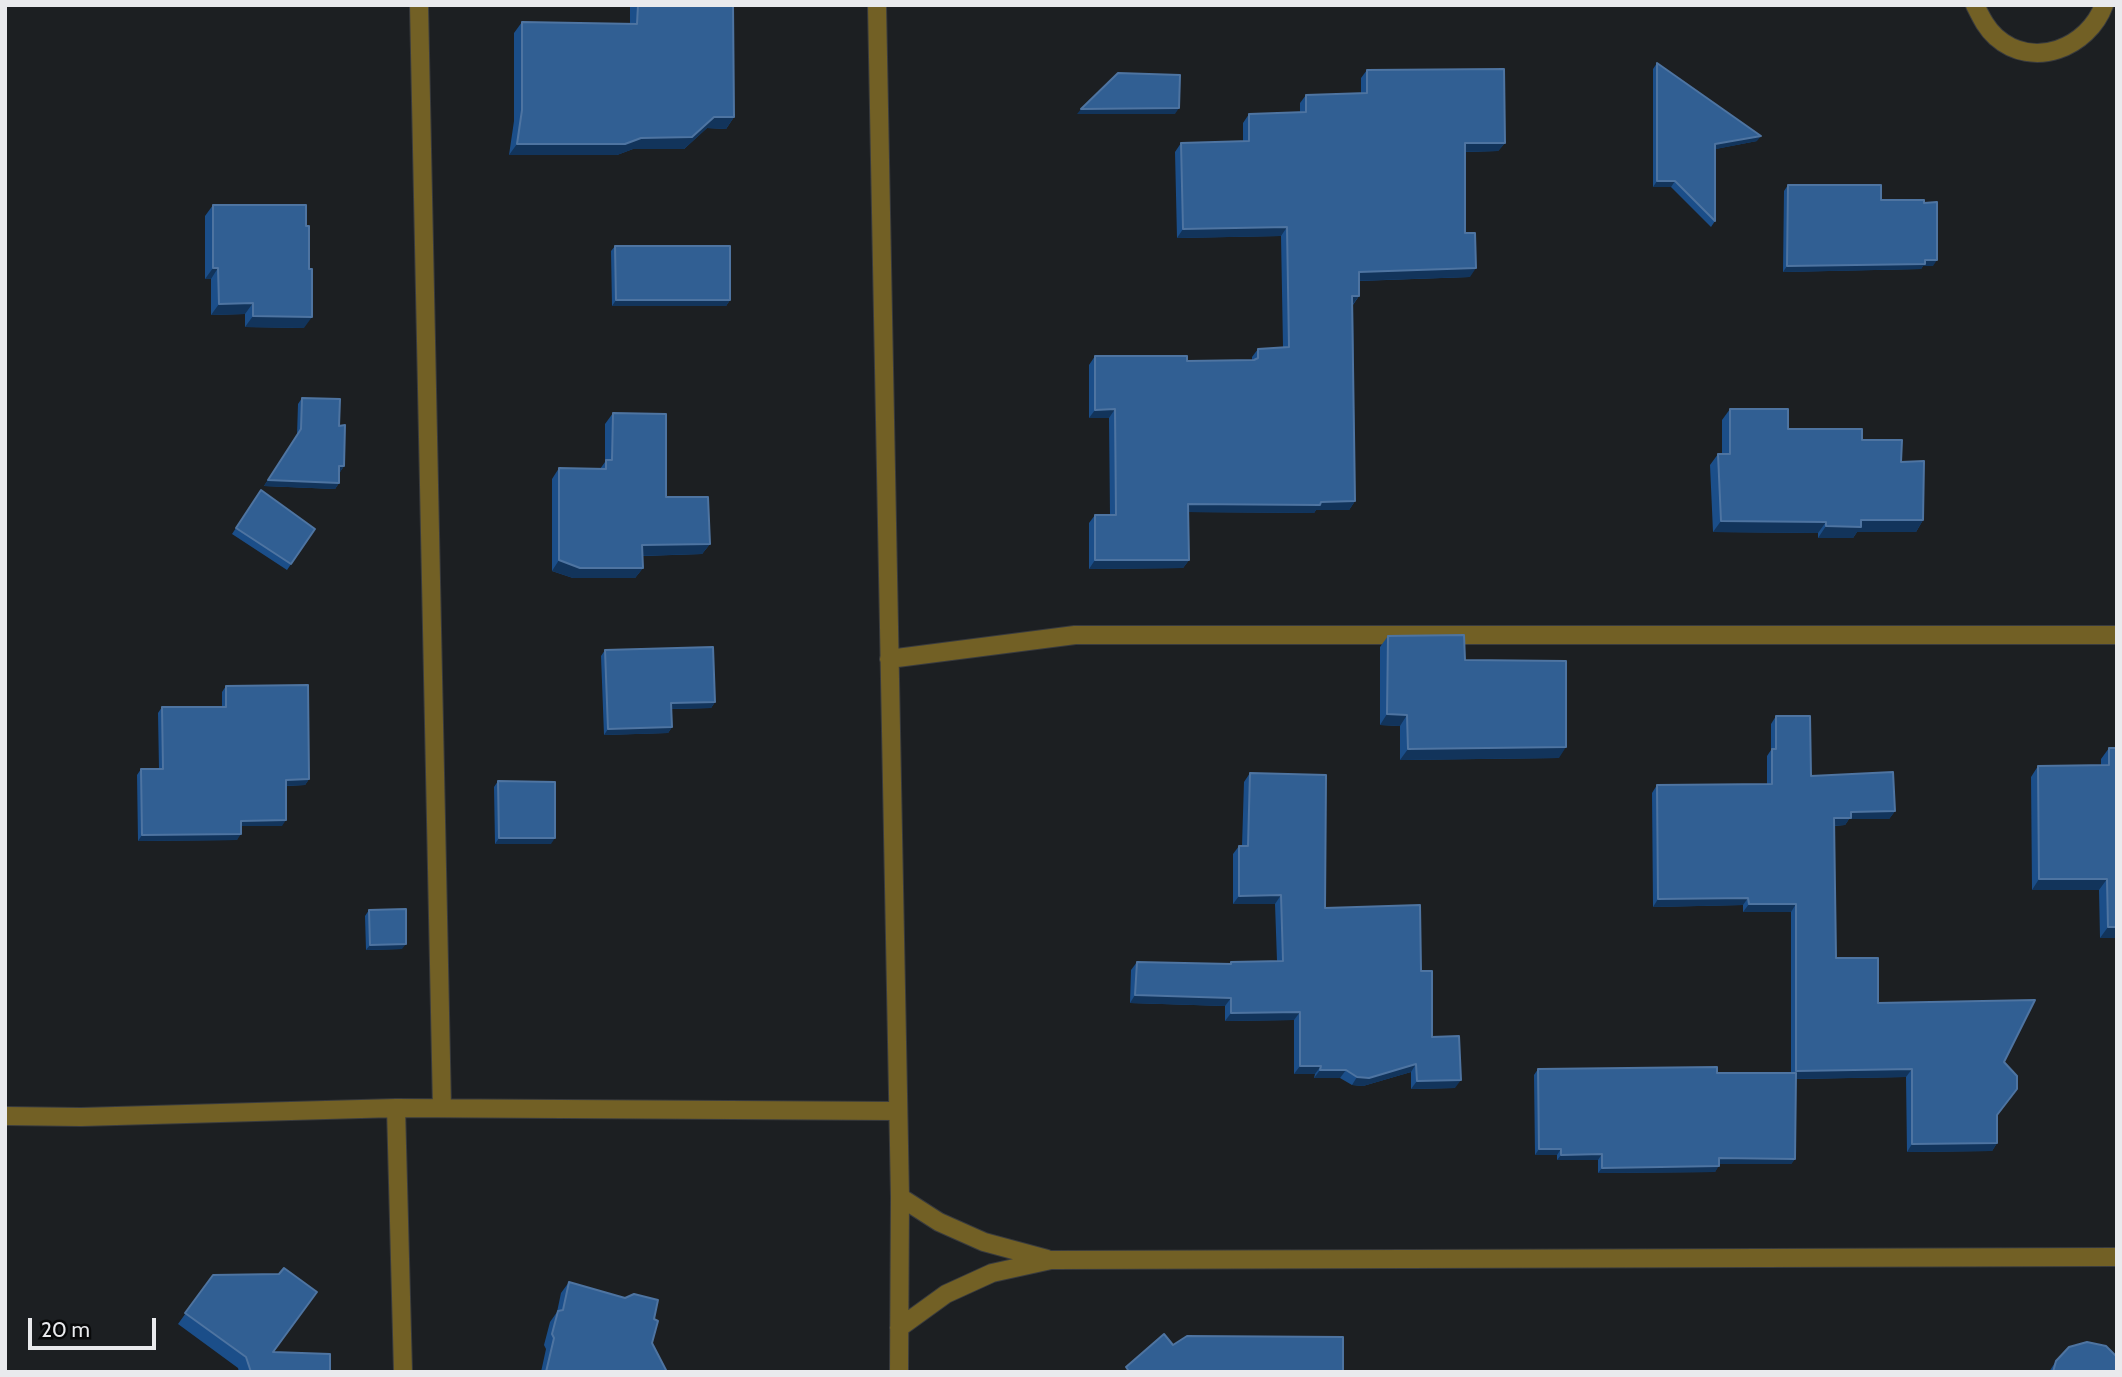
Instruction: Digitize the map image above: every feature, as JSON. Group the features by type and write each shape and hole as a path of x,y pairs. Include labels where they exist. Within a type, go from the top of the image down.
{"street":[{"path":"419,5 442,1108"},
{"path":"877,5 896,1111 900,1197 900,1372"},
{"path":"1975,5 1984,23 1998,39 2017,49 2038,52 2059,50 2078,41 2093,26 2104,5"},
{"path":"889,659 1075,635 2117,635"},
{"path":"396,1108 403,1372"},
{"path":"5,1116 81,1117 396,1108 896,1111"},
{"path":"900,1197 939,1222 984,1242 1051,1260"},
{"path":"899,1328 946,1294 992,1273 1051,1260 2117,1257"}],"building":[{"path":"638,5 733,5 734,117 714,117 692,137 641,138 625,144 517,144 522,110 522,22 637,24"},
{"path":"1657,63 1761,136 1715,144 1715,221 1675,181 1657,181"},
{"path":"1504,69 1505,143 1465,143 1465,233 1475,233 1476,268 1359,272 1359,296 1352,296 1355,501 1321,502 1320,505 1188,504 1189,560 1095,560 1095,515 1116,515 1115,409 1095,410 1095,356 1187,356 1187,361 1254,360 1258,358 1258,349 1289,347 1287,227 1183,229 1181,143 1249,141 1249,114 1306,112 1306,95 1367,93 1367,70"},
{"path":"1118,73 1180,75 1179,108 1081,109"},
{"path":"1788,185 1881,185 1881,200 1937,202 1937,260 1925,260 1925,264 1787,266"},
{"path":"213,205 306,205 309,269 312,269 312,317 253,316 253,303 219,304 218,268 213,268"},
{"path":"615,246 730,246 730,300 616,300"},
{"path":"302,398 340,399 339,426 345,425 344,466 339,466 339,483 268,480 301,429"},
{"path":"1730,409 1788,409 1788,429 1862,429 1862,440 1902,440 1901,462 1924,461 1923,520 1861,520 1861,527 1826,526 1826,522 1721,521 1718,454 1730,454"},
{"path":"613,413 666,414 666,497 708,497 710,544 642,545 643,568 580,568 559,560 559,468 606,469 606,460 612,460"},
{"path":"261,490 315,529 291,564 236,528"},
{"path":"1464,635 1465,660 1566,661 1566,747 1408,749 1407,715 1387,714 1388,636"},
{"path":"713,647 715,702 671,703 672,727 608,729 605,650"},
{"path":"308,685 309,779 286,780 286,820 241,821 241,834 142,835 141,769 163,769 162,707 226,707 226,686"},
{"path":"1776,716 1810,716 1811,776 1893,772 1895,811 1851,812 1851,818 1834,818 1836,958 1878,958 1878,1003 2035,1000 2004,1062 2017,1076 2017,1089 1997,1115 1997,1143 1912,1144 1912,1069 1796,1071 1796,904 1749,904 1748,898 1658,899 1657,785 1772,784"},
{"path":"2109,748 2117,748 2117,927 2108,927 2107,879 2039,879 2038,766 2109,765"},
{"path":"1250,773 1326,775 1325,908 1420,905 1421,971 1432,971 1432,1037 1459,1036 1461,1080 1417,1081 1416,1064 1369,1078 1357,1077 1346,1070 1320,1070 1321,1066 1300,1066 1300,1012 1231,1013 1231,998 1135,995 1137,962 1231,964 1283,961 1281,895 1239,896 1239,846 1248,846"},
{"path":"498,781 555,782 555,838 499,838"},
{"path":"406,909 406,944 370,945 369,910"},
{"path":"1717,1067 1717,1073 1796,1073 1795,1159 1719,1158 1719,1166 1602,1168 1602,1154 1561,1155 1561,1149 1539,1149 1538,1069"},
{"path":"284,1268 317,1292 273,1352 330,1354 330,1372 251,1372 246,1357 185,1313 213,1275 279,1274"},
{"path":"569,1282 625,1298 634,1294 658,1300 654,1319 658,1321 652,1343 667,1372 546,1372 554,1338 552,1334 558,1311 563,1310"},
{"path":"1164,1334 1173,1345 1187,1336 1343,1337 1343,1372 1125,1372 1128,1370 1126,1367"},
{"path":"2087,1342 2106,1346 2117,1357 2117,1372 2053,1372 2056,1361 2069,1347"}]}
